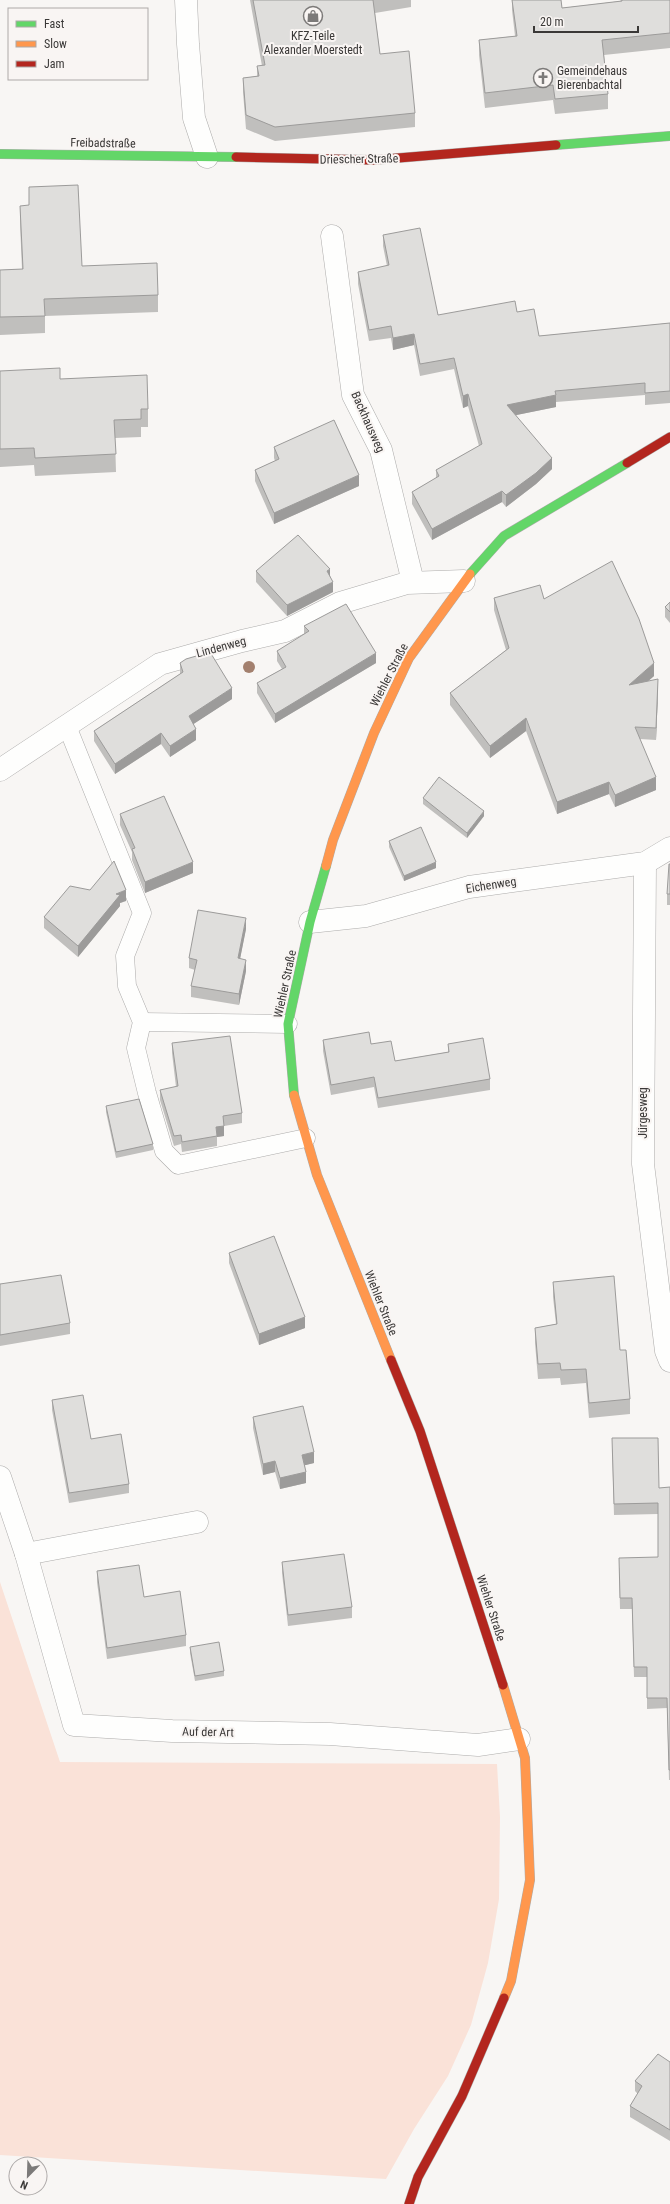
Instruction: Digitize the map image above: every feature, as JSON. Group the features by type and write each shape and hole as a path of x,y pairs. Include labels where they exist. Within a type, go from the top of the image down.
{"main road":[{"name":"Driescher Straße","path":"207,157 374,160 670,136"},
{"name":"Freibadstraße","path":"0,154 207,157"},
{"name":"Wiehler Straße","path":"409,2204 418,2177 462,2096 512,1981 530,1880 525,1758 499,1670 420,1432 316,1176 294,1095 288,1024 310,922 333,840 374,734 409,658 464,581 504,536 670,437"}],"street":[{"path":"186,0 194,118 207,157"},
{"name":"Backhausweg","path":"332,236 353,395 381,450 413,582"},
{"name":"Lindenweg","path":"0,770 160,664 242,641 285,631 340,604 413,582 464,581"},
{"name":"Eichenweg","path":"310,922 366,916 469,887 645,863 670,848"},
{"name":"Jürgesweg","path":"645,863 643,1164 669,1354"},
{"name":"Auf der Art","path":"0,1477 26,1554 74,1725 172,1731 330,1734 478,1745 519,1739"},
{"path":"26,1554 197,1522"}],"lane":[{"path":"67,726 142,914 125,956 127,986 142,1022 136,1048 164,1151 178,1164 306,1138"},
{"path":"142,1022 288,1024"}],"shaded area":[{"path":"0,1582 60,1762 497,1764 500,1817 499,1899 488,1963 471,2025 448,2076 414,2129 386,2179 48,2158 48,2156 0,2155"}],"building":[{"path":"253,0 373,0 380,54 409,51 415,113 275,127 246,115 243,78 259,76 257,66 265,65"},
{"name":"Gemeindehaus Bierenbachtal","path":"512,0 561,0 562,8 622,0 670,0 670,33 602,40 608,94 555,99 553,85 485,93 479,40 517,36"},
{"path":"78,185 82,266 157,263 158,295 44,299 45,316 0,317 0,270 23,269 20,206 29,205 29,187"},
{"path":"420,228 438,315 515,301 517,312 534,309 539,336 670,323 670,391 645,393 645,383 555,391 556,395 507,405 552,458 536,473 506,495 502,491 432,529 412,492 439,476 436,470 482,444 468,394 463,396 454,358 420,364 414,334 393,338 391,326 369,330 358,272 389,265 383,235"},
{"path":"60,368 60,379 147,375 148,409 141,409 141,419 114,420 116,454 35,458 34,448 0,449 0,371"},
{"path":"334,420 359,475 274,513 255,470 279,459 274,447"},
{"path":"298,535 330,569 327,571 333,582 287,605 256,571"},
{"path":"612,561 639,619 654,663 629,685 658,679 656,728 635,727 656,777 615,795 609,782 557,802 526,718 490,746 450,693 509,648 494,598 540,585 544,599"},
{"path":"670,602 670,612 665,607"},
{"path":"346,604 376,653 275,714 257,683 286,667 277,651 309,631 304,626"},
{"path":"210,652 232,688 189,716 196,729 170,746 161,733 115,764 94,731 183,672 180,663 186,659"},
{"path":"439,777 484,811 467,833 423,798"},
{"path":"164,796 193,862 145,882 132,849 135,848 120,814"},
{"path":"421,827 436,862 404,876 389,841"},
{"path":"114,861 126,890 116,894 120,895 78,946 44,917 70,886 90,890"},
{"path":"669,864 670,894 667,894"},
{"path":"198,910 246,918 238,958 246,960 239,994 191,986 197,960 189,958"},
{"path":"369,1032 371,1044 391,1041 395,1061 449,1052 448,1044 483,1038 490,1079 378,1098 374,1077 331,1085 323,1040"},
{"path":"230,1036 242,1113 223,1116 224,1126 216,1127 217,1136 182,1142 181,1135 174,1136 160,1090 178,1086 172,1043"},
{"path":"139,1099 153,1144 116,1152 106,1106"},
{"path":"274,1236 305,1317 259,1334 229,1253"},
{"path":"61,1275 70,1323 0,1335 0,1284"},
{"path":"614,1276 620,1350 626,1350 630,1399 589,1403 586,1369 561,1370 560,1363 538,1364 535,1328 557,1324 553,1282"},
{"path":"83,1395 91,1439 121,1434 129,1484 69,1493 52,1400"},
{"path":"303,1406 314,1452 302,1455 306,1472 280,1478 275,1461 263,1464 253,1417"},
{"path":"612,1438 658,1438 659,1488 670,1487 670,1770 667,1698 647,1698 647,1667 634,1667 632,1598 620,1598 619,1558 658,1557 658,1503 614,1504"},
{"path":"344,1554 352,1607 288,1615 282,1562"},
{"path":"139,1565 144,1597 180,1591 186,1635 107,1648 97,1571"},
{"path":"219,1642 224,1671 195,1676 190,1647"},
{"path":"658,2054 670,2062 670,2130 630,2106 642,2086 635,2081"}],"traffic: fast":[{"path":"556,145 670,136"},
{"path":"0,154 236,157"},
{"path":"470,574 504,536 627,463"},
{"path":"294,1095 288,1024 310,922 326,866"}],"traffic: slow":[{"path":"326,866 333,840 374,733 409,658 470,574"},
{"path":"294,1095 317,1175 391,1360"},
{"path":"503,1685 525,1758 530,1880 511,1981 504,1998"}],"traffic: jam":[{"path":"236,157 374,160 556,145"},
{"path":"627,463 670,437"},
{"path":"391,1360 420,1431 503,1685"},
{"path":"409,2204 418,2177 462,2096 504,1998"}],"place":[{"name":"KFZ-Teile Alexander Moerstedt","path":"313,16"},
{"name":"Gemeindehaus Bierenbachtal","path":"543,78"}]}
